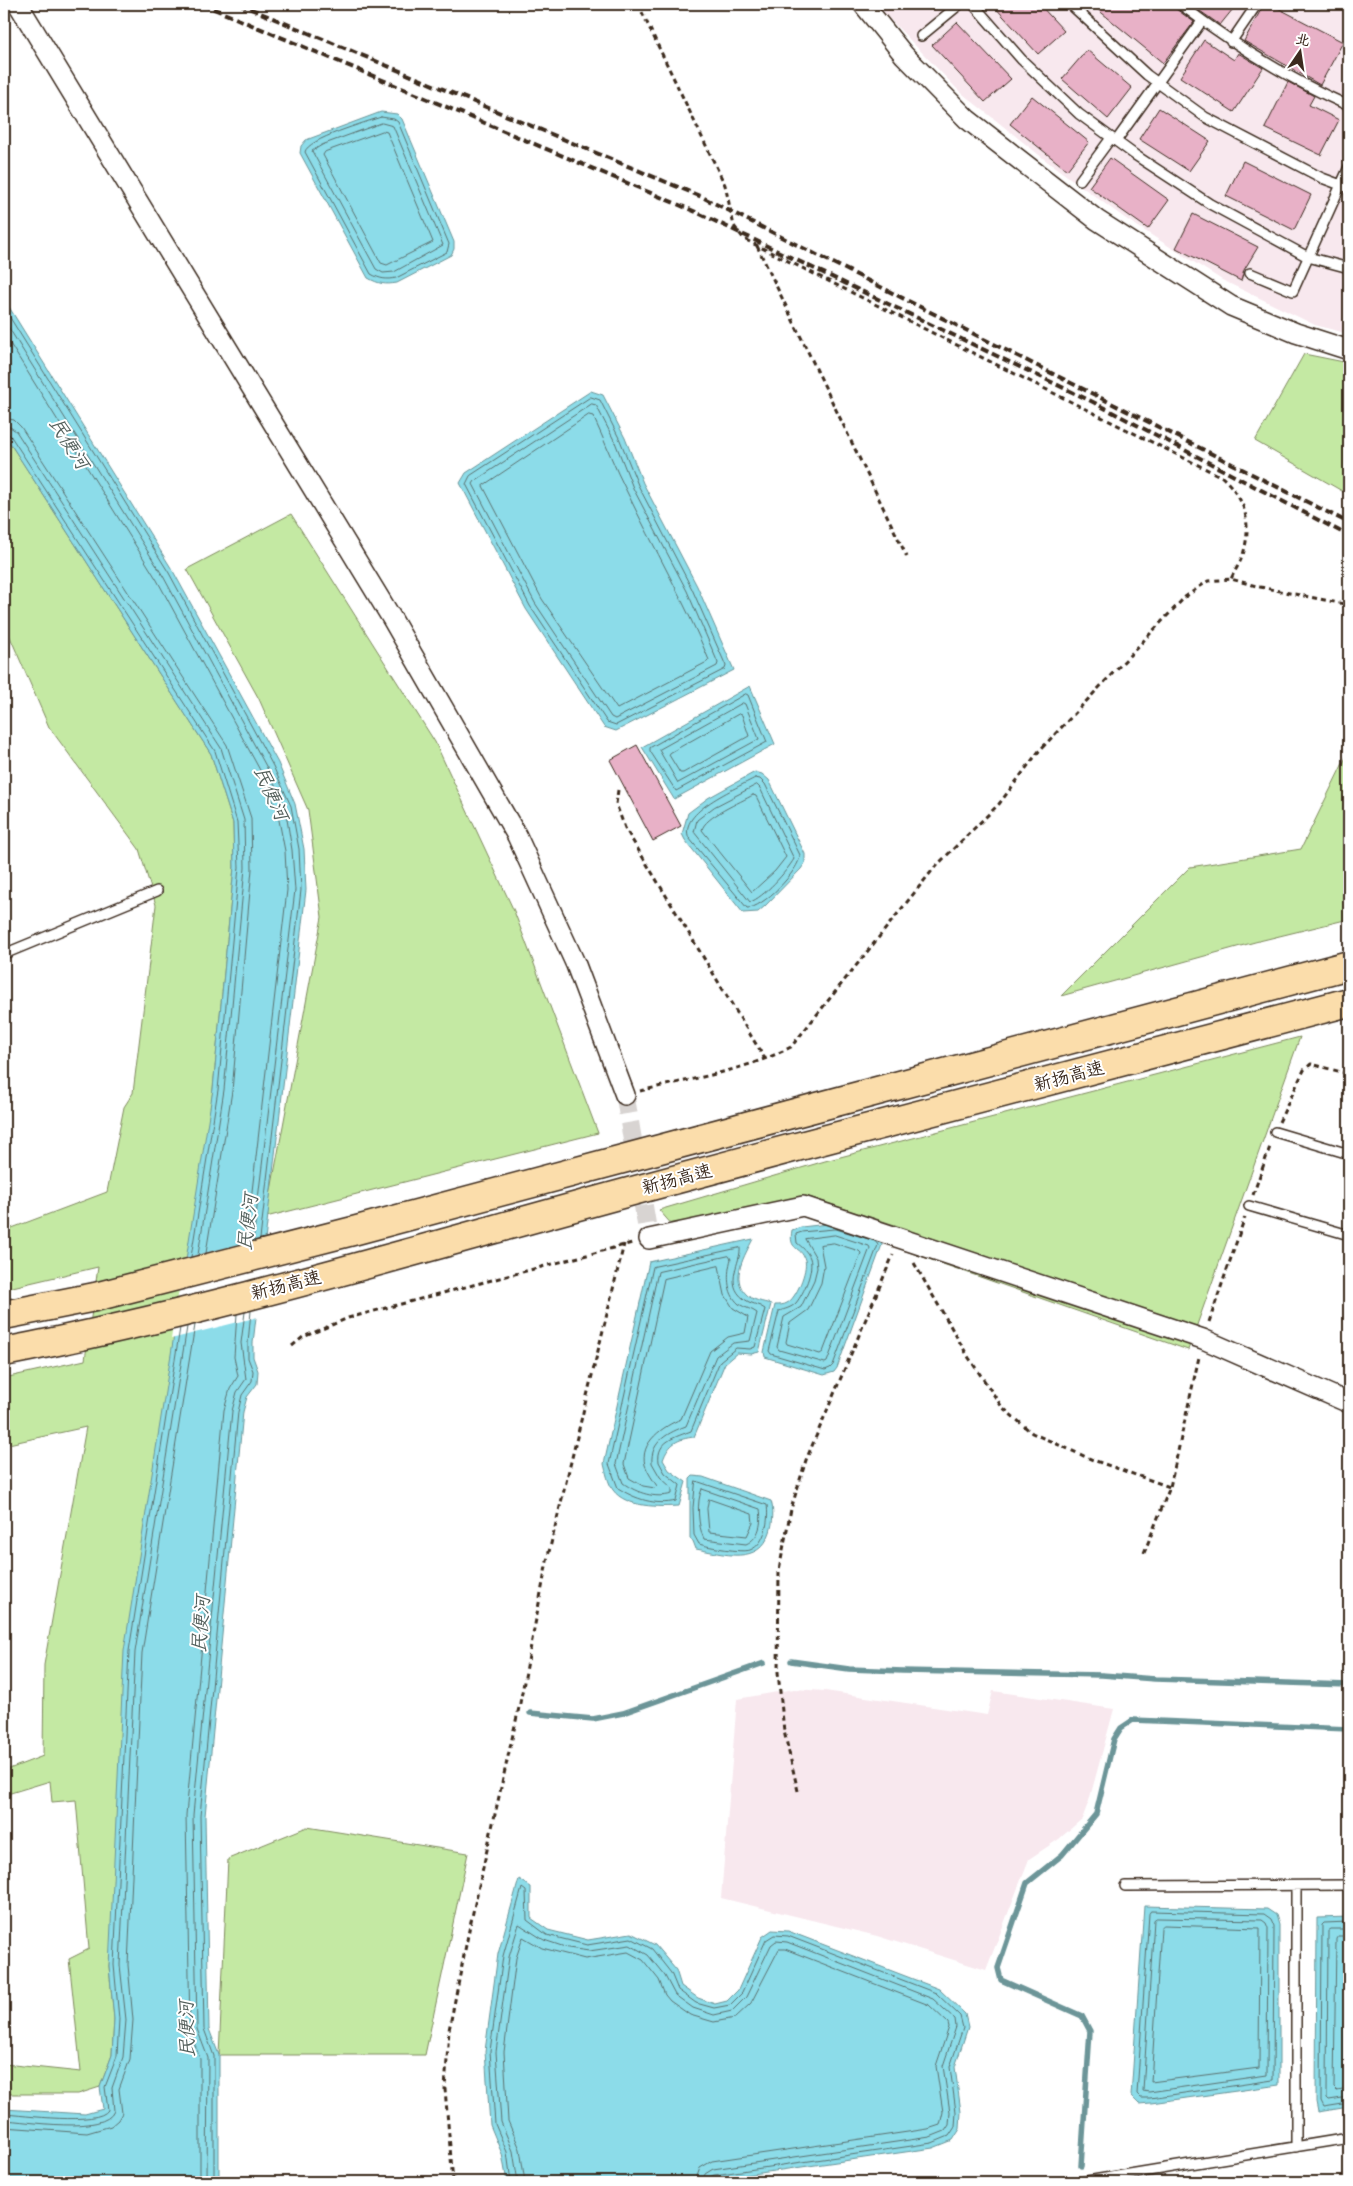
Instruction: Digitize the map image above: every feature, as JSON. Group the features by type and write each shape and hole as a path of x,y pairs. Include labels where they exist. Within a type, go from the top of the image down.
{"highway":[{"name":"新扬高速","path":"4,1315 95,1297 353,1232 1349,965"},
{"name":"新扬高速","path":"4,1352 89,1335 353,1268 658,1184 1349,1002"}],"street":[{"path":"18,4 391,617 516,836 576,965 625,1095"},
{"path":"863,4 904,55 966,119 1097,220 1231,306 1296,333 1349,350"},
{"path":"649,1239 802,1206 1203,1339 1349,1403"}],"lane":[{"path":"921,36 960,4"},
{"path":"973,4 1022,60 1078,114 1113,139 1210,204 1308,257 1349,268"},
{"path":"1070,4 1157,82 1205,117 1322,178 1345,187"},
{"path":"1180,4 1231,42 1316,91 1349,106"},
{"path":"1231,42 1257,4"},
{"path":"1080,180 1202,21"},
{"path":"1250,273 1293,291 1308,257 1345,187 1349,167"},
{"path":"4,954 156,891"},
{"path":"1275,1132 1349,1154"},
{"path":"1249,1206 1349,1235"},
{"path":"1125,1886 1349,1885"},
{"path":"1296,1886 1296,2147"},
{"path":"1081,2182 1349,2138"}],"path":[{"path":"638,4 726,185 734,226 744,239 1222,478 1235,489 1244,506 1248,526 1244,551 1231,578"},
{"path":"757,245 907,558"},
{"path":"625,1095 765,1059 791,1048 935,867 999,804 1039,751 1186,597 1208,581 1231,578 1260,587 1349,606"},
{"path":"618,790 616,804 625,828 765,1059"},
{"path":"1144,1553 1170,1487 1203,1339 1275,1132 1304,1070 1311,1064 1349,1074"},
{"path":"900,1238 969,1358 1002,1407 1032,1433 1093,1460 1170,1487"},
{"path":"798,1791 784,1731 778,1672 779,1570 791,1509 806,1460 900,1238"},
{"path":"292,1346 303,1337 348,1318 624,1244 649,1239"},
{"path":"452,2182 445,2089 449,2030 469,1930 520,1703 548,1556 624,1244"}],"shaded area":[{"path":"878,4 1349,4 1349,334 1315,325 1222,280 1126,219 1048,162 959,91 885,14"},
{"path":"794,1689 825,1691 987,1715 993,1691 1114,1709 1089,1801 1082,1819 1059,1839 1029,1859 986,1970 877,1936 721,1898 737,1699"}],"green space":[{"path":"1304,354 1349,363 1349,495 1255,441"},
{"path":"4,434 211,754 233,823 234,867 213,1089 109,1966 114,2019 112,2055 100,2087 78,2094 4,2094 4,2064 81,2072 69,1959 89,1949 76,1800 52,1802 50,1781 4,1795 4,1771 43,1756 44,1665 86,1427 4,1445 4,1378 85,1360 98,1267 4,1289 4,1231 107,1192 124,1107 133,1093 156,905 139,849 49,727 4,623"},
{"path":"291,514 435,742 514,911 598,1133 266,1217 322,917 308,810 259,699 187,569"},
{"path":"1349,751 1349,919 1255,942 1061,996 1190,867 1301,849"},
{"path":"1300,1037 1188,1350 903,1250 907,1229 806,1196 673,1226 659,1210 825,1161"},
{"path":"307,1827 468,1853 425,2055 219,2055 228,1859"}],"water":[{"path":"381,112 397,114 402,119 454,242 454,249 451,255 397,283 389,284 382,284 368,278 300,153 301,146 306,140"},
{"name":"民便河","path":"4,299 173,571 278,763 295,804 304,849 306,890 253,1343 253,1357 258,1371 257,1384 247,1397 243,1412 205,1816 209,2029 219,2055 219,2182 4,2182 4,2109 85,2114 103,2109 100,2087 112,2055 114,2019 109,1966 124,1651 213,1089 234,867 233,823 211,754 4,434"},
{"path":"591,391 603,395 625,438 643,483 697,586 734,670 616,731 604,727 526,609 460,483 466,473"},
{"path":"750,686 775,744 674,799 642,747"},
{"path":"755,772 762,774 769,780 805,854 805,863 758,912 743,913 682,834 688,813 708,798"},
{"path":"828,1224 883,1242 837,1368 834,1372 824,1375 765,1357 764,1352 775,1305 784,1304 794,1296 805,1270 803,1255 792,1242 792,1230"},
{"path":"753,1239 740,1266 739,1281 741,1288 748,1296 771,1304 759,1352 751,1354 737,1353 725,1363 694,1437 675,1443 665,1454 663,1460 669,1470 686,1482 679,1506 644,1505 626,1500 619,1496 611,1487 604,1464 649,1262"},
{"path":"693,1476 703,1477 771,1501 773,1512 770,1532 765,1543 758,1550 749,1554 729,1555 696,1549 693,1541 690,1539 690,1479"},
{"path":"519,1879 531,1887 531,1918 548,1930 588,1940 631,1933 655,1945 676,1970 681,1986 698,1998 715,2004 727,2001 738,1990 762,1937 772,1930 788,1931 939,1989 965,2014 968,2027 955,2067 961,2112 960,2129 953,2140 933,2148 698,2182 507,2182 502,2154 490,2125 485,2051 498,1954"},
{"path":"1144,1906 1267,1909 1276,1915 1279,1925 1279,2085 1139,2104 1131,2096"},
{"path":"1349,1917 1349,2107 1318,2112 1316,2102 1317,1918"}],"pier":[{"path":"268,1237 258,1317 171,1339 184,1258"}],"building":[{"path":"992,4 1039,4 1064,31 1038,54"},
{"path":"1091,4 1174,4 1176,9 1194,22 1163,63"},
{"path":"1190,4 1237,4 1220,25"},
{"path":"1264,4 1270,4 1343,42 1320,85 1244,41"},
{"path":"957,22 1011,79 985,102 932,45"},
{"path":"1204,40 1234,60 1238,53 1263,68 1234,112 1180,77"},
{"path":"1087,50 1132,88 1108,119 1062,79"},
{"path":"1288,82 1314,96 1309,105 1339,120 1321,155 1265,128"},
{"path":"1032,96 1089,142 1067,170 1010,124"},
{"path":"1159,108 1210,141 1189,171 1139,139"},
{"path":"1110,158 1169,200 1148,229 1089,187"},
{"path":"1243,161 1311,195 1294,230 1226,196"},
{"path":"1193,214 1258,247 1244,270 1241,281 1176,248"},
{"path":"637,745 681,826 653,841 610,760"}],"waterway":[{"path":"791,1661 849,1669 1102,1675 1155,1679 1349,1685"},
{"path":"530,1713 593,1719 623,1713 764,1663"},
{"path":"1081,2166 1090,2031 1082,2016 1001,1980 998,1968 1027,1883 1062,1855 1096,1814 1114,1739 1121,1728 1133,1720 1349,1729"}],"tunnel":[{"path":"625,1095 649,1239"}],"railway":[{"path":"202,4 696,212 1091,401 1349,536"},
{"path":"239,4 702,197 1349,523"}]}
